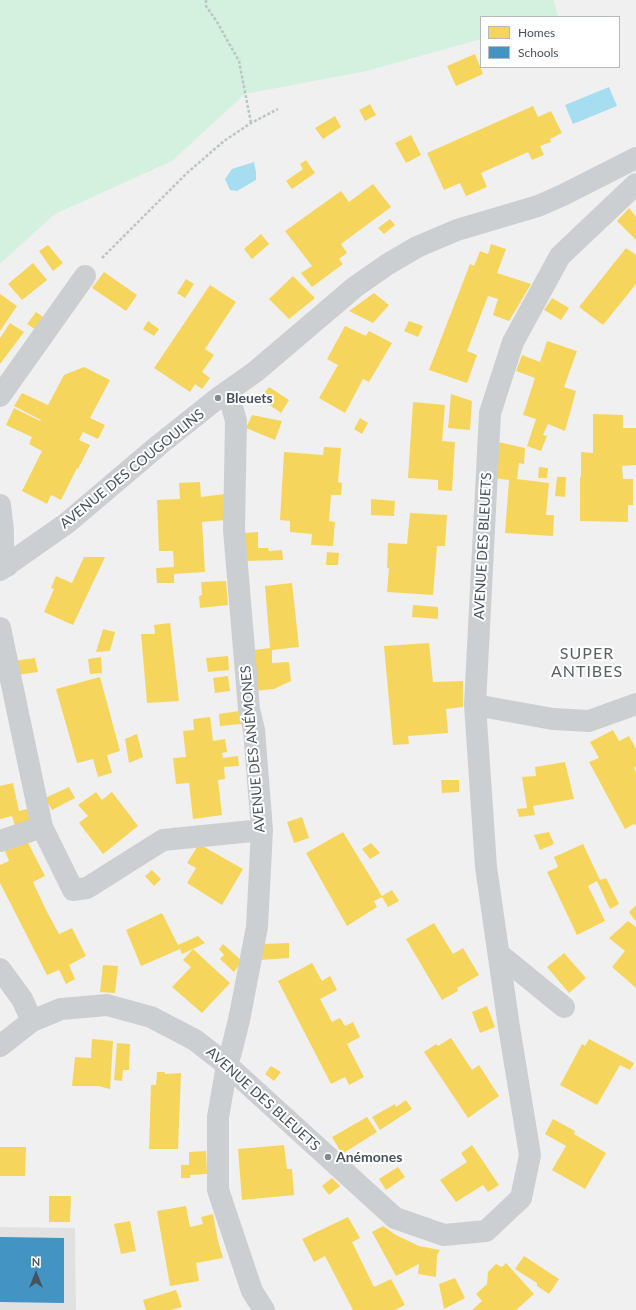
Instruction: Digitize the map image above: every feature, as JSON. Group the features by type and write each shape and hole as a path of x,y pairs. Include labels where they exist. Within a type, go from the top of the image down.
{"street":[{"name":"AVENUE DES BLEUETS","path":"0,1046 32,1021 61,1009 107,1005 151,1017 195,1040 227,1065 395,1218 444,1235 486,1231 521,1198 530,1155 509,1027 486,867 476,705 490,413 513,342 560,256 636,184 630,161"},
{"name":"AVENUE DES COUGOULINS","path":"4,568 67,523 159,445 224,394 255,372 355,287 388,264 411,250 457,230 538,206 563,196 630,161"},
{"path":"0,396 85,276"},
{"name":"AVENUE DES ANÉMONES","path":"224,394 232,406 236,421 234,530 249,709 254,730 262,830 257,927 239,1020 227,1065 218,1117 218,1190 252,1291 264,1310"},
{"path":"0,505 3,530 2,558 4,568"},
{"path":"0,628 42,827 73,890 87,888 163,840 262,830"},
{"path":"476,705 553,718 589,721 636,704"},
{"path":"0,841 42,827"},
{"path":"499,954 564,1007"},
{"path":"0,968 22,999 32,1021"}],"path":[{"path":"206,0 206,6 217,22 239,61 251,123"},
{"path":"85,276 187,173 224,141 251,123 278,109"}],"shaded area":[{"path":"0,1227 75,1228 76,1310 0,1310"}],"green space":[{"path":"0,0 554,0 558,16 480,16 480,39 367,71 245,94 172,161 55,214 0,264"}],"water":[{"path":"609,87 617,106 573,124 565,105"},
{"path":"254,162 256,180 237,191 230,190 225,179 232,169"}],"building: Homes":[{"path":"475,54 483,74 456,86 447,66"},
{"path":"370,104 376,115 365,121 359,110"},
{"path":"533,106 538,117 551,111 562,133 550,139 551,142 540,146 544,155 532,160 528,152 481,173 487,187 466,196 460,183 444,190 427,153"},
{"path":"335,116 341,127 323,139 315,128"},
{"path":"411,135 421,155 406,163 395,143"},
{"path":"306,160 315,173 292,189 286,181 303,169 300,164"},
{"path":"373,184 391,207 341,244 347,253 339,259 343,264 312,287 301,273 312,266 285,231 341,191 349,202"},
{"path":"629,208 636,217 636,240 617,221"},
{"path":"390,219 395,225 384,234 378,228"},
{"path":"261,234 269,244 252,259 244,249"},
{"path":"491,244 506,249 497,273 531,284 509,321 493,315 498,299 488,296 467,351 477,355 467,383 429,370 470,264 474,266 480,251 488,254"},
{"path":"48,245 63,263 53,271 39,251"},
{"path":"626,248 636,255 636,284 603,325 579,307"},
{"path":"33,263 47,280 22,300 8,284"},
{"path":"104,272 137,295 126,311 92,288"},
{"path":"293,276 315,298 289,319 269,299"},
{"path":"186,279 194,284 185,298 177,293"},
{"path":"210,285 236,302 205,349 214,355 202,372 210,378 202,389 195,384 190,392 154,368"},
{"path":"374,293 389,305 373,323 349,311"},
{"path":"0,294 17,306 0,331"},
{"path":"552,298 569,308 561,320 544,310"},
{"path":"36,312 46,319 38,331 27,324"},
{"path":"148,321 159,329 154,336 143,329"},
{"path":"409,321 423,326 418,337 404,331"},
{"path":"10,323 24,332 0,364 0,338"},
{"path":"345,326 366,336 369,331 392,343 369,382 363,379 345,413 319,398 338,365 327,359"},
{"path":"547,341 577,351 564,387 576,391 565,431 548,424 543,435 547,436 541,451 527,446 536,419 523,415 535,378 516,371 522,355 540,362"},
{"path":"84,367 110,380 90,418 105,425 98,439 83,432 79,440 90,445 78,469 77,468 61,500 51,495 47,504 22,491 42,451 29,444 32,437 6,425 14,408 40,421 41,420 14,406 22,393 48,405 64,375"},
{"path":"269,387 289,400 281,413 260,398"},
{"path":"451,394 472,401 470,430 448,428"},
{"path":"413,402 445,405 442,441 455,442 452,491 438,490 438,480 408,478"},
{"path":"593,414 623,415 623,428 636,428 636,465 622,466 623,479 633,479 633,505 628,505 628,522 580,521 581,452 593,453"},
{"path":"252,415 282,421 275,440 246,428"},
{"path":"360,418 368,423 362,434 354,429"},
{"path":"498,442 525,448 524,464 519,463 517,479 549,483 546,515 554,515 553,536 505,533 509,480 494,478"},
{"path":"324,447 341,448 338,482 342,483 341,495 331,495 329,521 335,522 333,546 311,545 312,534 290,532 290,521 280,520 284,452 323,455"},
{"path":"539,467 548,468 547,478 538,478"},
{"path":"557,477 566,477 565,497 555,496"},
{"path":"200,482 201,497 225,494 225,520 202,522 205,572 174,574 174,583 157,583 156,568 174,567 173,551 159,551 157,500 180,499 179,483"},
{"path":"371,499 395,501 394,516 371,515"},
{"path":"410,513 447,515 445,546 437,546 433,595 387,592 389,568 387,568 388,543 407,544"},
{"path":"258,532 258,548 268,548 269,551 282,550 283,560 245,561 245,533"},
{"path":"327,552 339,553 338,565 326,565"},
{"path":"84,557 105,557 73,625 44,612 54,589 51,588 56,576 72,583"},
{"path":"226,581 228,605 200,608 199,596 202,595 201,582"},
{"path":"292,583 299,647 272,650 272,663 289,662 291,681 274,689 253,691 254,650 270,648 265,586"},
{"path":"413,605 438,607 438,619 412,617"},
{"path":"170,623 179,701 147,703 141,634 155,634 154,625"},
{"path":"103,629 115,632 110,651 96,652"},
{"path":"429,643 433,682 463,681 463,707 446,709 448,733 408,736 409,744 393,745 384,646"},
{"path":"228,656 229,670 208,672 206,658"},
{"path":"101,657 102,673 90,674 88,659"},
{"path":"35,658 38,672 17,675 13,661"},
{"path":"228,676 230,691 215,693 213,678"},
{"path":"100,677 120,751 107,755 112,773 98,777 93,759 77,763 56,689"},
{"path":"239,711 241,724 220,726 219,714"},
{"path":"210,717 213,741 225,739 227,752 222,753 223,758 238,756 239,766 224,767 225,779 218,780 222,815 193,819 189,783 176,784 173,758 186,757 183,731 194,730 193,719"},
{"path":"613,730 619,741 629,736 636,749 636,766 634,768 636,772 636,824 625,829 589,762 599,758 590,742"},
{"path":"137,734 143,757 129,763 125,739"},
{"path":"565,762 574,799 533,806 535,815 519,817 517,809 527,808 522,777 536,776 535,767"},
{"path":"441,780 459,780 459,792 442,793"},
{"path":"13,783 19,811 32,808 30,820 15,826 12,816 0,819 0,786"},
{"path":"69,787 75,798 52,810 45,798"},
{"path":"96,792 102,800 112,792 138,826 103,854 79,823 88,816 78,805"},
{"path":"302,817 309,838 294,843 287,822"},
{"path":"343,832 382,896 392,890 399,901 388,907 382,897 374,901 377,907 347,926 306,853"},
{"path":"549,832 554,844 540,850 534,835"},
{"path":"27,841 45,876 33,882 46,910 59,934 72,928 86,956 69,965 75,979 66,984 59,970 47,975 0,883 0,865 9,861 4,849"},
{"path":"371,843 380,853 370,859 362,849"},
{"path":"199,844 243,869 222,905 187,883 196,868 187,863"},
{"path":"583,844 600,880 606,878 619,904 610,909 597,881 588,886 605,921 577,935 547,872 558,867 554,857"},
{"path":"152,870 161,879 154,886 145,876"},
{"path":"636,905 636,922 629,912"},
{"path":"162,913 178,945 198,936 205,943 182,954 180,949 141,966 126,930"},
{"path":"628,921 636,927 636,988 612,967 625,951 609,938"},
{"path":"434,923 453,954 463,948 479,975 457,988 458,991 442,1000 406,939"},
{"path":"289,943 289,958 260,960 262,944"},
{"path":"223,944 242,961 234,972 220,959 224,955 219,949"},
{"path":"193,949 230,983 202,1013 172,987 191,967 183,960"},
{"path":"564,953 586,978 569,993 547,967"},
{"path":"312,963 322,981 330,976 337,990 320,999 332,1022 340,1018 345,1026 353,1022 360,1037 347,1044 364,1077 349,1085 345,1077 331,1084 278,981"},
{"path":"103,965 118,966 115,993 100,992"},
{"path":"487,1006 495,1027 480,1033 472,1012"},
{"path":"451,1038 472,1070 479,1065 499,1096 468,1118 424,1052 436,1044 438,1046"},
{"path":"92,1039 113,1041 110,1089 98,1086 72,1086 75,1057 91,1058"},
{"path":"589,1039 634,1063 630,1070 620,1065 597,1105 560,1085 582,1044 585,1046"},
{"path":"117,1043 130,1044 129,1070 123,1070 122,1081 114,1080"},
{"path":"271,1066 281,1072 274,1081 265,1074"},
{"path":"157,1072 165,1072 165,1074 181,1073 178,1149 149,1149 151,1085 156,1085"},
{"path":"406,1100 412,1109 380,1130 372,1117 395,1104 396,1107"},
{"path":"367,1117 377,1132 342,1154 332,1137"},
{"path":"553,1119 575,1131 574,1134 606,1153 585,1189 552,1170 566,1146 545,1134"},
{"path":"284,1145 287,1169 292,1169 294,1195 242,1200 238,1149"},
{"path":"472,1145 499,1185 488,1192 483,1185 456,1202 440,1180 467,1162 461,1153"},
{"path":"0,1147 26,1147 25,1176 0,1176"},
{"path":"206,1151 207,1174 190,1175 190,1178 181,1178 181,1165 189,1165 189,1152"},
{"path":"398,1167 405,1177 386,1190 379,1179"},
{"path":"332,1178 340,1186 329,1195 322,1186"},
{"path":"49,1196 71,1196 70,1222 49,1222"},
{"path":"186,1206 190,1227 203,1224 201,1217 213,1214 223,1258 196,1263 199,1281 170,1286 157,1211"},
{"path":"348,1217 360,1238 352,1242 374,1287 391,1279 405,1305 395,1310 353,1310 325,1256 314,1262 302,1239"},
{"path":"130,1221 136,1251 121,1254 114,1224"},
{"path":"383,1226 396,1235 419,1246 440,1250 437,1255 436,1277 418,1274 419,1264 396,1276 372,1232"},
{"path":"524,1256 559,1279 549,1294 537,1286 537,1283 515,1269"},
{"path":"506,1263 534,1294 516,1310 472,1310 482,1301 476,1294 487,1284 488,1272 496,1264 502,1267"},
{"path":"455,1278 465,1298 444,1309 439,1284"},
{"path":"176,1290 182,1307 171,1310 146,1310 143,1300"}],"building: Schools":[{"path":"0,1237 64,1238 64,1303 0,1302"}],"place":[{"name":"Bleuets","path":"218,398"},
{"name":"Anémones","path":"328,1157"}],"district":[{"name":"SUPER ANTIBES","path":"587,663"}]}
